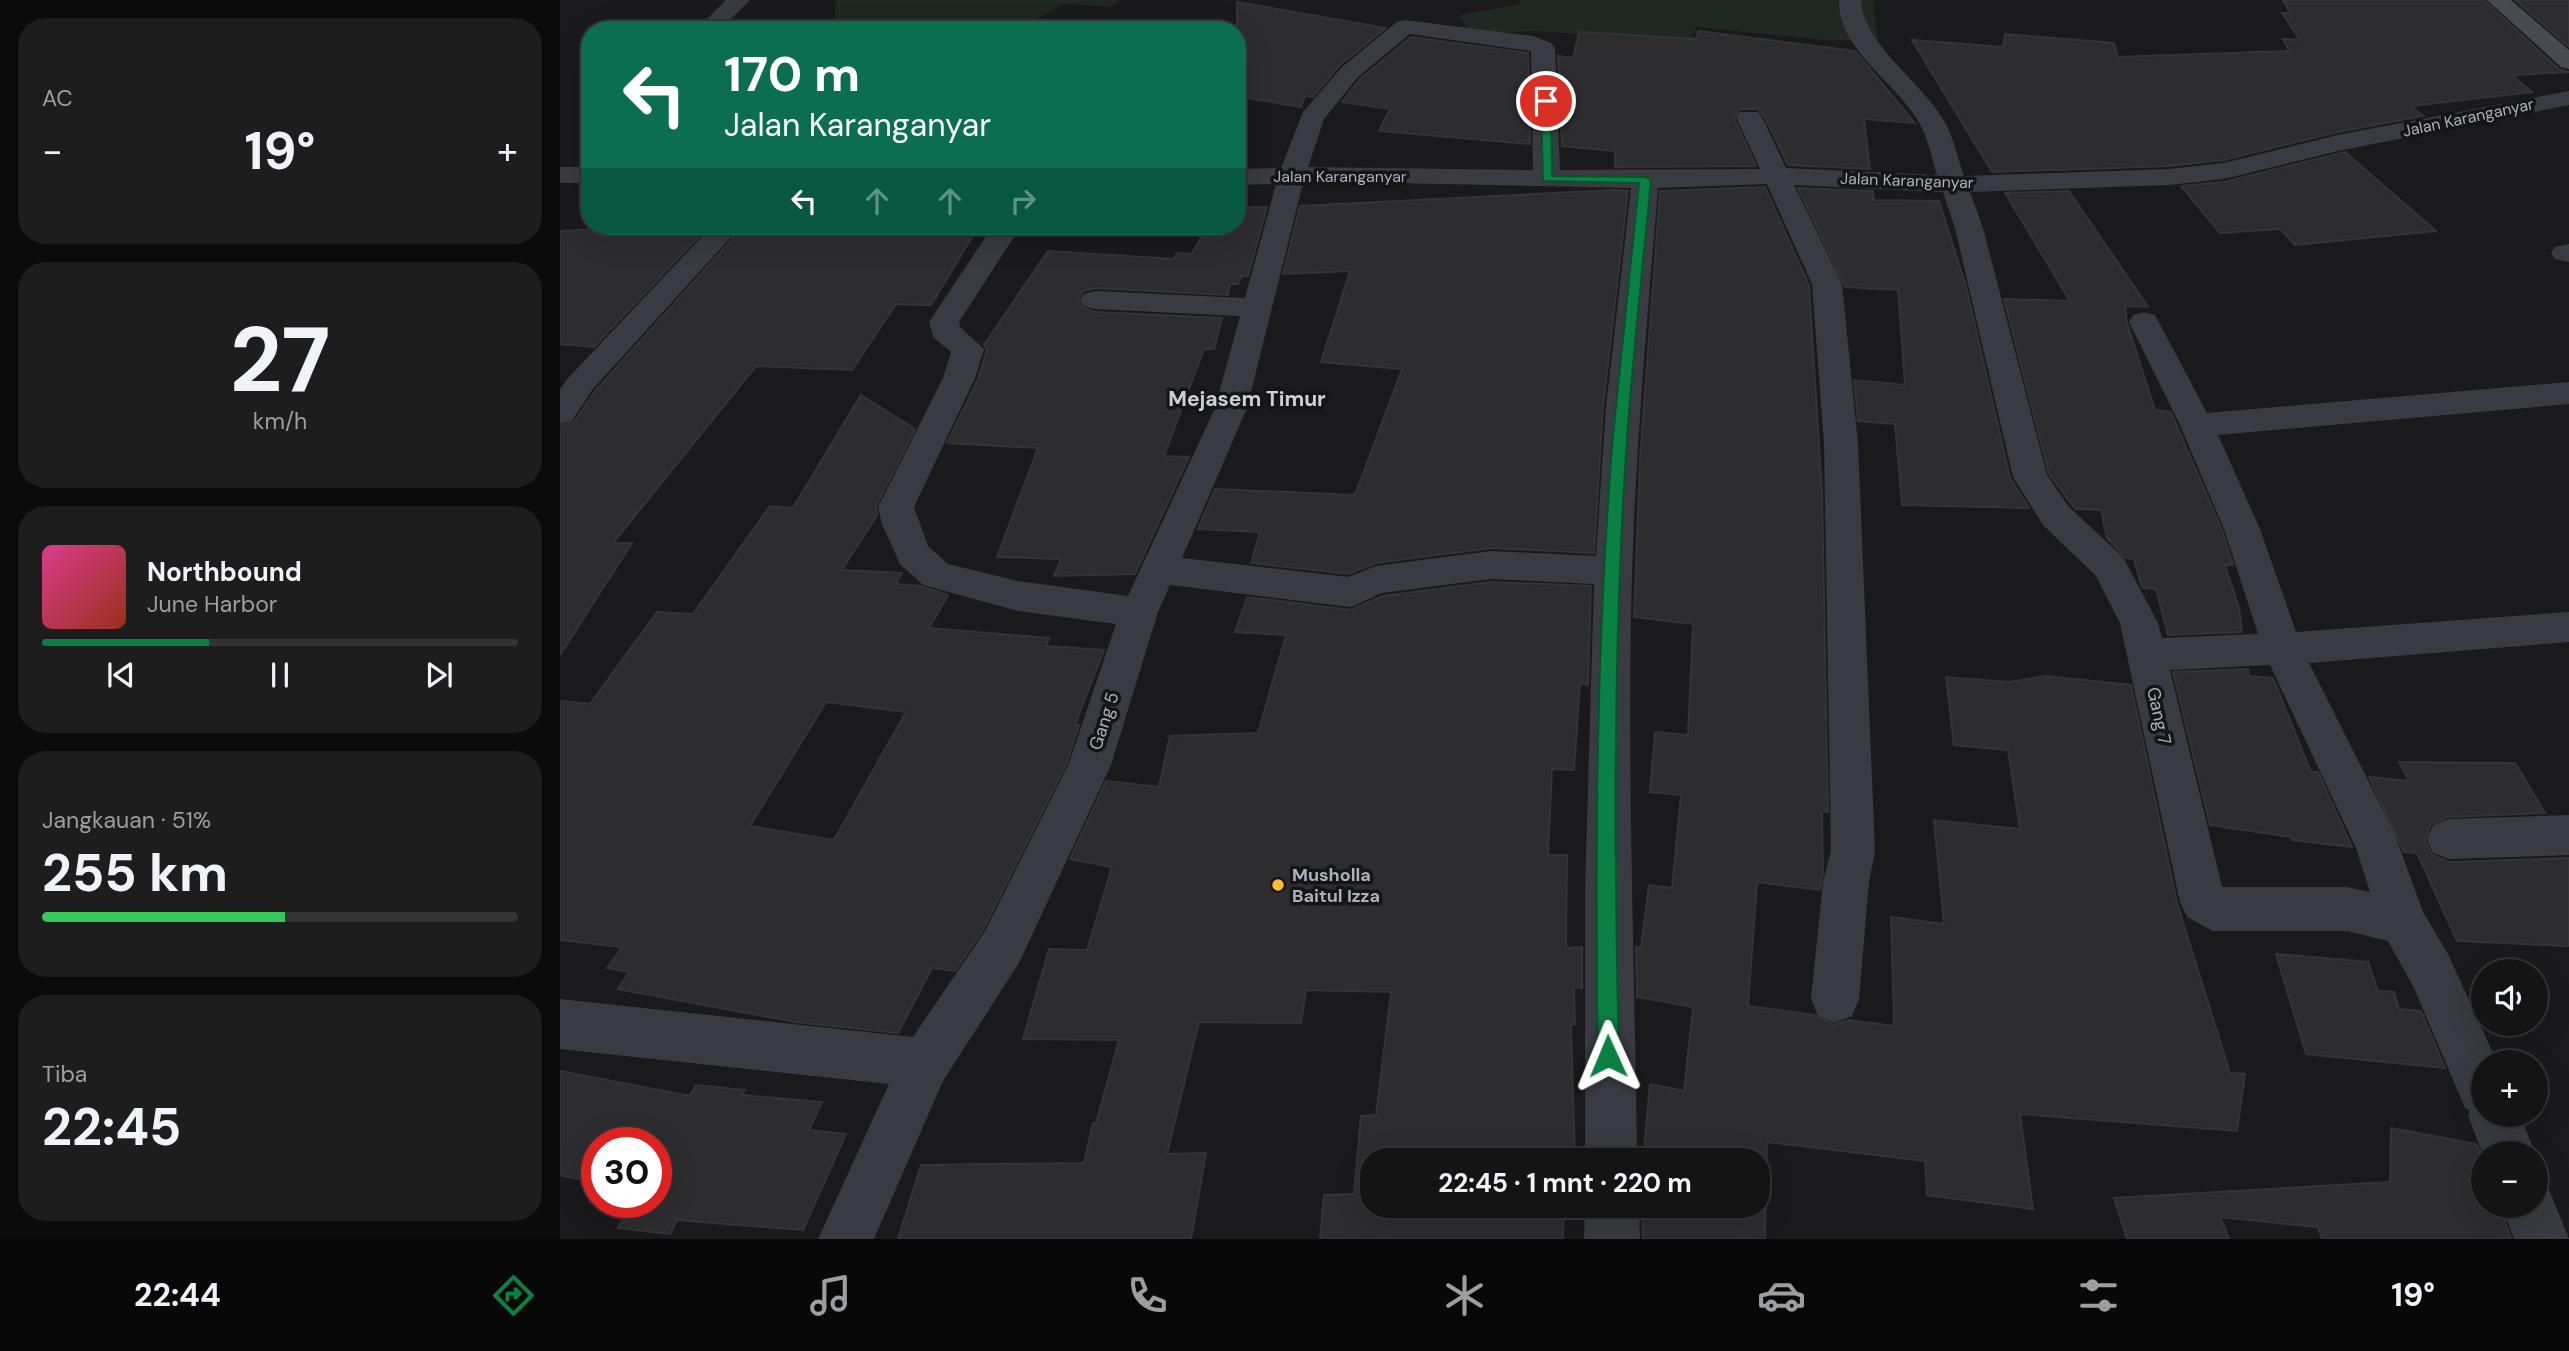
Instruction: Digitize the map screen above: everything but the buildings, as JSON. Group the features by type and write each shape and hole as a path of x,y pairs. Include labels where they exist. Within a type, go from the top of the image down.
{"street":[{"path":"717,21 739,0"},
{"name":"Gang 7","path":"1850,0 1850,10 1866,45 1905,86 1933,124 1969,228 2030,477 2056,516 2110,567 2139,623 2199,893 2207,907 2347,909 2403,922"},
{"path":"2498,0 2569,62"},
{"name":"Gang 5","path":"846,1239 925,1063 1002,947 1090,765 1139,612 1231,408 1292,174 1312,117 1350,72 1399,29 1410,26 1541,45 1547,179"},
{"name":"Jalan Karanganyar","path":"1246,177 1292,174 1645,180 1776,176 1953,184 2169,177 2224,171 2338,143 2569,98"},
{"path":"1749,117 1827,284 1840,443 1853,851 1846,882 1835,999"},
{"path":"560,175 581,175"},
{"path":"1611,1148 1605,899 1615,571 1620,438 1645,180"},
{"path":"560,413 581,383 719,235"},
{"path":"1001,235 944,322 945,331 968,349 959,378 896,507 900,524 913,554 936,575 1018,596 1139,612"},
{"path":"1095,300 1258,308"},
{"path":"2144,322 2197,425 2242,529 2282,649 2378,846 2403,922 2431,971 2471,1063"},
{"path":"2197,425 2569,393"},
{"path":"1159,570 1351,592 1376,580 1491,565 1615,571"},
{"path":"2146,655 2282,649 2569,627"},
{"path":"2449,839 2569,835"},
{"path":"560,1024 925,1063"},
{"path":"1612,1218 1612,1239"},
{"path":"2534,1218 2542,1239"}],"shaded area":[{"path":"839,0 1119,0 1110,7 1063,4 1034,21 836,21 835,3"},
{"path":"1521,0 1873,0 1878,41 1823,40 1697,27 1689,42 1534,31 1472,35 1459,15 1518,5"}],"place":[{"name":"Musholla Baitul Izza","path":"1278,885"}],"district":[{"name":"Mejasem Timur","path":"1247,399"}],"route":[{"path":"1546,101 1547,179 1645,180 1620,438 1611,634 1605,899 1608,1056"}]}
